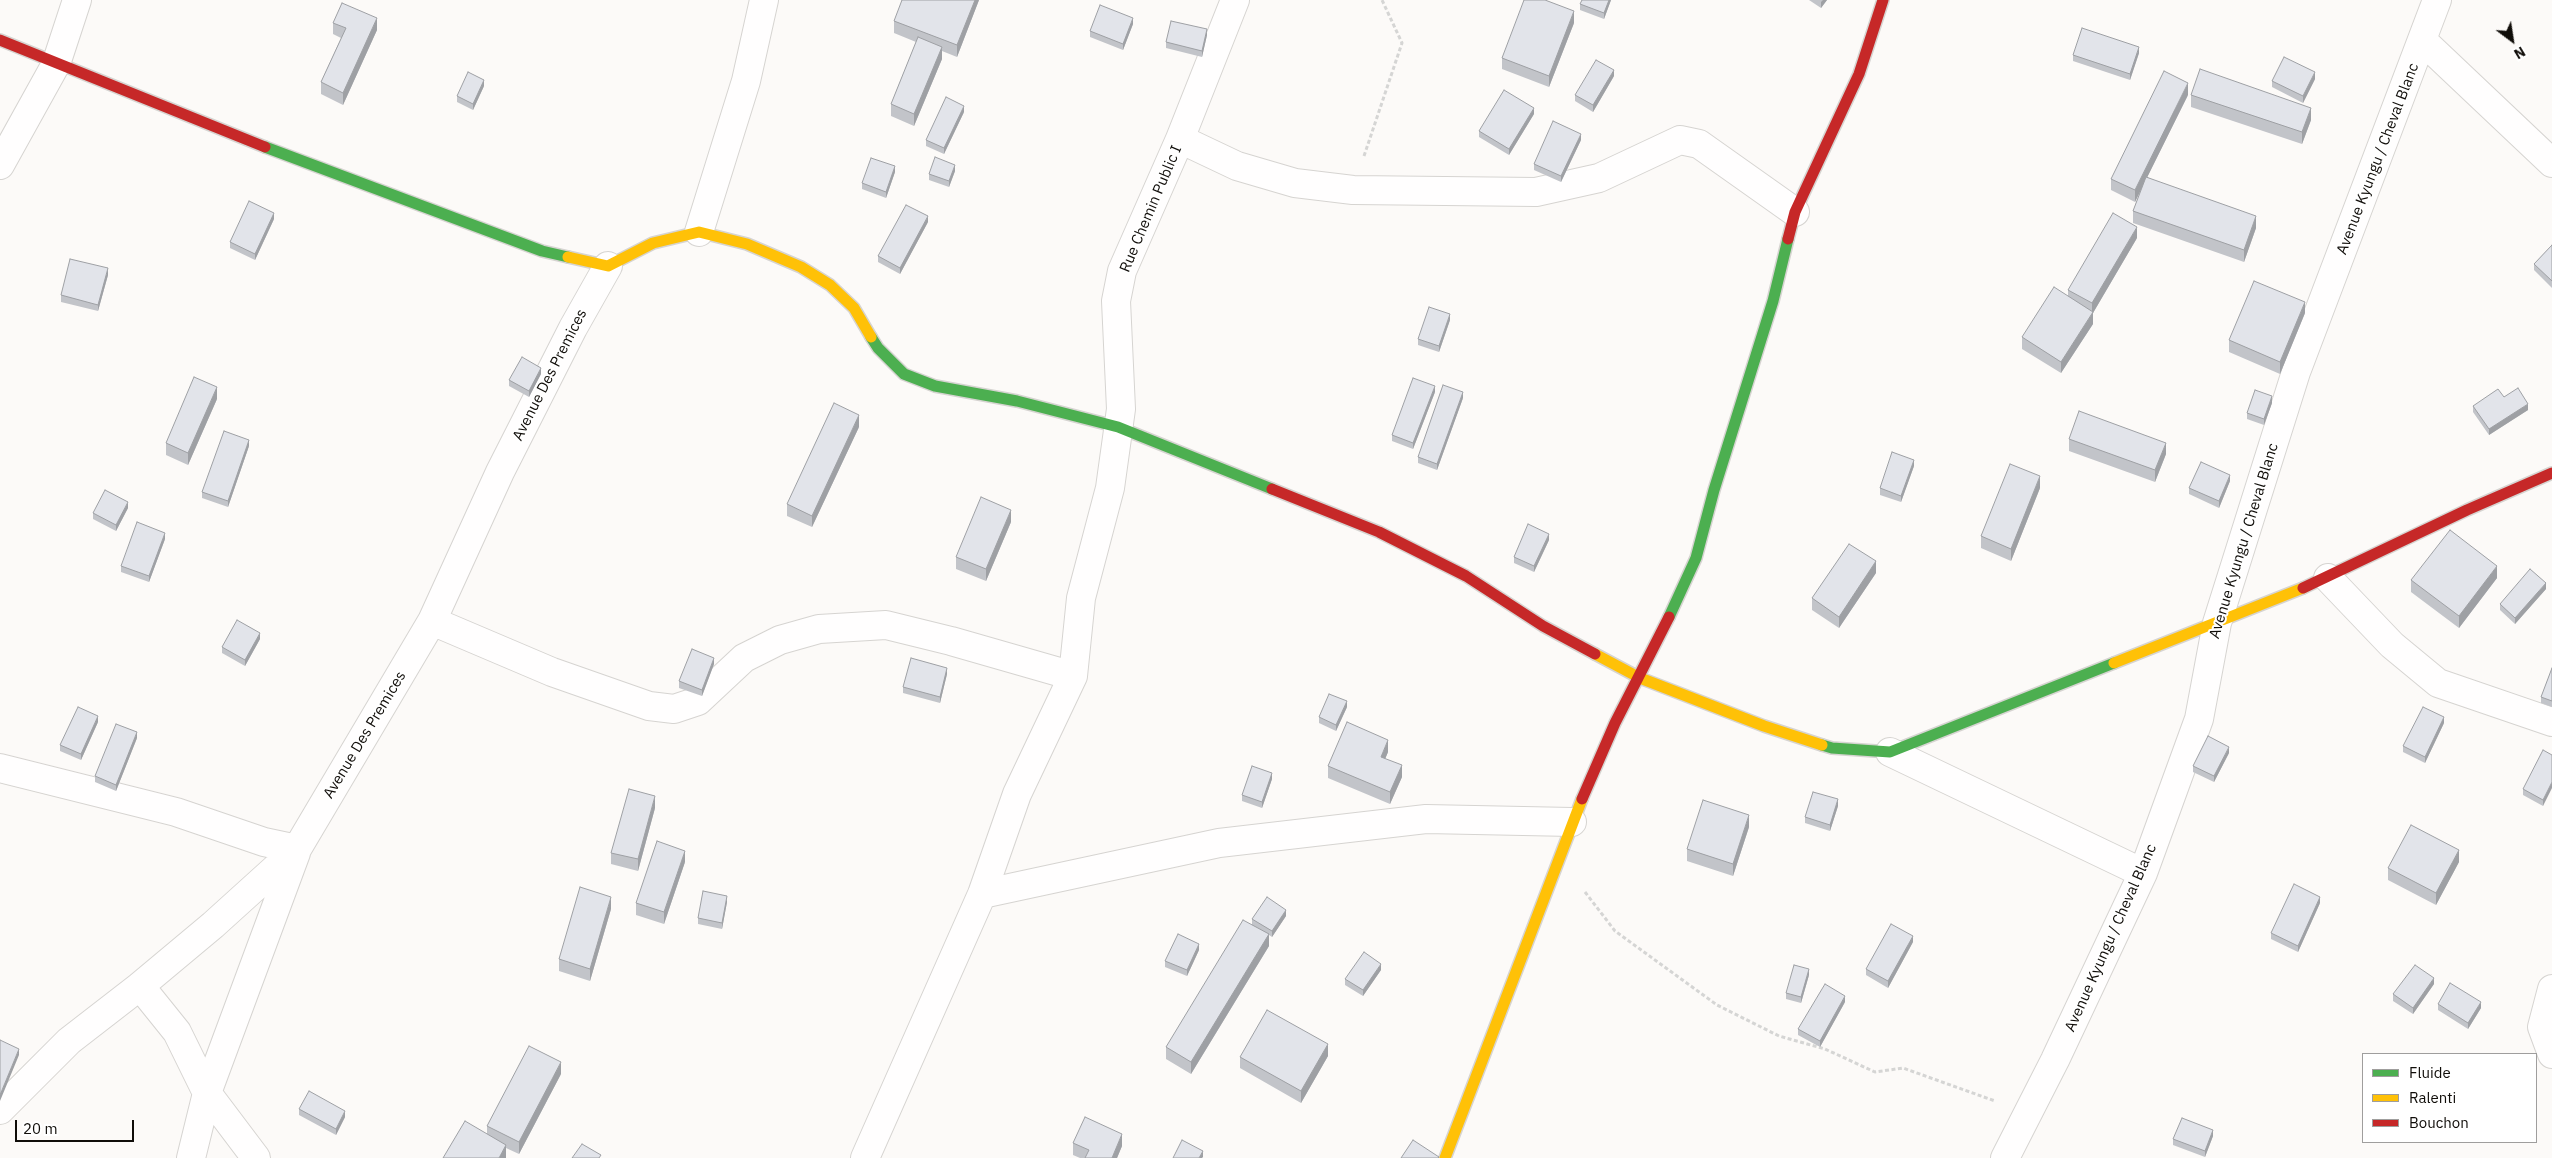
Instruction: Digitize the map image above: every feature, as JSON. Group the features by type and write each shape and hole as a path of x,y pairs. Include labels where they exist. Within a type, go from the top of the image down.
{"street":[{"path":"0,165 56,64 77,0"},
{"path":"699,232 746,81 764,0"},
{"name":"Rue Chemin Public I","path":"865,1158 982,894 1017,794 1073,676 1081,598 1110,488 1118,427 1121,394 1116,334 1116,301 1122,271 1180,139 1235,0"},
{"path":"1445,1158 1560,860 1572,822 1615,723 1640,678 1696,558 1714,490 1773,301 1795,212 1859,74 1883,0"},
{"name":"Avenue Kyungu / Cheval Blanc","path":"2005,1158 2029,1112 2143,873 2199,719 2216,623 2296,372 2437,0"},
{"path":"0,40 316,168 542,251 608,266 653,243 699,232 747,244 801,267 830,285 854,308 878,348 904,374 935,386 1017,401 1118,427 1379,532 1466,576 1543,626 1640,678 1764,726 1832,748 1890,752 2143,873"},
{"path":"2423,41 2552,163"},
{"path":"1180,139 1237,166 1295,183 1353,190 1536,192 1599,178 1680,140 1699,144 1795,212"},
{"name":"Avenue Des Premices","path":"0,1110 69,1041 140,986 297,849 432,621 500,472 573,328 608,266"},
{"path":"1890,752 2328,578 2467,510 2552,473"},
{"path":"2328,578 2392,645 2438,683 2552,722"},
{"path":"432,621 552,672 649,706 674,709 698,700 744,658 780,640 819,629 886,625 951,640 1073,676"},
{"path":"0,768 176,812 264,842 297,849 207,1093 191,1158"},
{"path":"982,894 1219,843 1426,819 1572,822"},
{"path":"140,986 178,1032 207,1093 256,1158"},
{"path":"2552,989 2542,1027 2552,1054"}],"path":[{"path":"1353,190 1378,110 1402,44 1382,0"},
{"path":"1560,860 1615,932 1717,1005 1779,1036 1825,1049 1875,1072 1903,1068 2029,1112"}],"building":[{"path":"902,0 975,0 957,45 894,21"},
{"path":"1524,0 1545,0 1574,11 1549,76 1502,58"},
{"path":"1582,0 1609,0 1604,13 1580,4"},
{"path":"342,3 377,18 343,93 321,82 346,28 333,23"},
{"path":"1100,5 1133,18 1123,44 1090,31"},
{"path":"1171,21 1207,29 1202,51 1166,42"},
{"path":"2082,28 2139,47 2130,74 2073,55"},
{"path":"918,37 942,47 914,114 891,104"},
{"path":"2284,57 2315,72 2303,96 2272,81"},
{"path":"1596,60 1614,70 1593,105 1575,95"},
{"path":"2200,69 2311,108 2302,132 2191,95"},
{"path":"2164,71 2188,83 2135,190 2111,179"},
{"path":"468,72 484,80 473,104 457,96"},
{"path":"1504,90 1534,108 1509,149 1479,131"},
{"path":"946,97 964,106 944,148 926,140"},
{"path":"1553,121 1581,134 1561,176 1534,164"},
{"path":"935,157 955,165 949,181 929,174"},
{"path":"871,158 895,166 886,192 862,183"},
{"path":"2146,177 2256,216 2244,250 2133,211"},
{"path":"249,201 274,213 255,254 230,242"},
{"path":"906,205 928,216 900,268 878,256"},
{"path":"2113,213 2137,227 2092,303 2068,290"},
{"path":"2552,245 2552,281 2534,264"},
{"path":"70,259 108,268 98,305 61,295"},
{"path":"2254,281 2305,302 2280,362 2229,340"},
{"path":"2054,287 2093,312 2061,362 2022,337"},
{"path":"1429,307 1450,314 1439,346 1418,339"},
{"path":"522,357 541,368 529,391 509,380"},
{"path":"194,377 217,387 188,453 166,443"},
{"path":"1413,378 1435,386 1413,443 1392,435"},
{"path":"1443,385 1463,392 1437,464 1418,457"},
{"path":"2518,388 2528,404 2489,429 2473,406 2498,389 2504,397"},
{"path":"2255,390 2272,396 2264,419 2247,413"},
{"path":"834,403 859,415 812,516 787,504"},
{"path":"2079,411 2166,443 2155,470 2069,439"},
{"path":"224,431 249,440 228,501 202,492"},
{"path":"1892,452 1914,460 1901,496 1880,488"},
{"path":"2201,462 2230,475 2219,501 2189,488"},
{"path":"2010,464 2040,476 2011,549 1981,536"},
{"path":"105,490 128,502 116,525 93,513"},
{"path":"981,497 1011,510 986,569 956,557"},
{"path":"137,522 165,533 149,576 121,566"},
{"path":"1528,524 1549,534 1534,566 1514,557"},
{"path":"2450,530 2497,566 2459,616 2411,580"},
{"path":"1849,544 1876,561 1839,617 1812,598"},
{"path":"2530,569 2546,583 2515,618 2500,604"},
{"path":"237,620 260,633 245,660 222,647"},
{"path":"692,649 714,658 702,690 679,681"},
{"path":"911,658 947,668 940,697 903,687"},
{"path":"2552,668 2552,701 2541,697"},
{"path":"1329,694 1347,701 1336,725 1319,717"},
{"path":"78,707 98,716 81,754 60,745"},
{"path":"2423,707 2444,717 2425,757 2403,746"},
{"path":"1347,722 1388,740 1381,757 1402,765 1390,792 1328,766"},
{"path":"116,724 137,732 116,785 95,776"},
{"path":"2208,736 2229,747 2214,776 2193,766"},
{"path":"2543,750 2552,755 2552,782 2543,800 2523,789"},
{"path":"1252,766 1272,773 1262,802 1242,795"},
{"path":"629,789 655,796 638,859 611,853"},
{"path":"1813,792 1838,799 1830,825 1805,817"},
{"path":"1703,800 1749,815 1733,864 1687,849"},
{"path":"2411,825 2459,850 2436,893 2388,868"},
{"path":"657,841 685,851 664,912 636,903"},
{"path":"2294,884 2320,897 2298,946 2271,933"},
{"path":"580,887 611,897 590,969 559,959"},
{"path":"703,891 727,896 722,923 698,918"},
{"path":"1267,897 1286,910 1272,931 1252,919"},
{"path":"1243,920 1269,934 1191,1062 1166,1047"},
{"path":"1891,924 1913,936 1888,981 1866,969"},
{"path":"1178,934 1199,944 1187,970 1165,961"},
{"path":"1364,952 1381,964 1363,990 1345,979"},
{"path":"1794,965 1809,969 1801,997 1786,993"},
{"path":"2415,965 2434,978 2413,1008 2393,994"},
{"path":"2450,983 2481,1002 2468,1023 2438,1004"},
{"path":"1825,984 1845,996 1820,1041 1798,1029"},
{"path":"1267,1010 1328,1044 1301,1091 1240,1057"},
{"path":"0,1040 19,1049 0,1095"},
{"path":"529,1046 561,1062 519,1142 487,1126"},
{"path":"309,1091 345,1111 336,1129 299,1109"},
{"path":"1085,1117 1122,1134 1112,1158 1085,1158 1089,1150 1073,1143"},
{"path":"2182,1118 2213,1130 2205,1151 2173,1139"},
{"path":"465,1121 506,1145 499,1158 443,1158"},
{"path":"1182,1140 1203,1151 1199,1158 1173,1158"},
{"path":"1413,1140 1439,1157 1401,1158"},
{"path":"582,1144 601,1155 599,1158 572,1158"}],"traffic: fast":[{"path":"265,147 542,251 568,257"},
{"path":"1669,617 1696,558 1714,490 1773,301 1788,239"},
{"path":"871,337 878,348 904,374 935,386 1017,401 1118,427 1272,489"},
{"path":"1822,745 1832,748 1890,752 2114,663"}],"traffic: slow":[{"path":"568,257 608,266 653,243 699,232 747,244 801,267 830,285 854,308 871,337"},
{"path":"2114,663 2303,588"},
{"path":"1595,654 1640,678 1764,726 1822,745"},
{"path":"1445,1158 1582,799"}],"traffic: jam":[{"path":"1788,239 1795,212 1859,74 1883,0"},
{"path":"0,40 265,147"},
{"path":"2303,588 2467,510 2552,473"},
{"path":"1272,489 1379,532 1466,576 1543,626 1595,654"},
{"path":"1582,799 1615,723 1669,617"}]}
